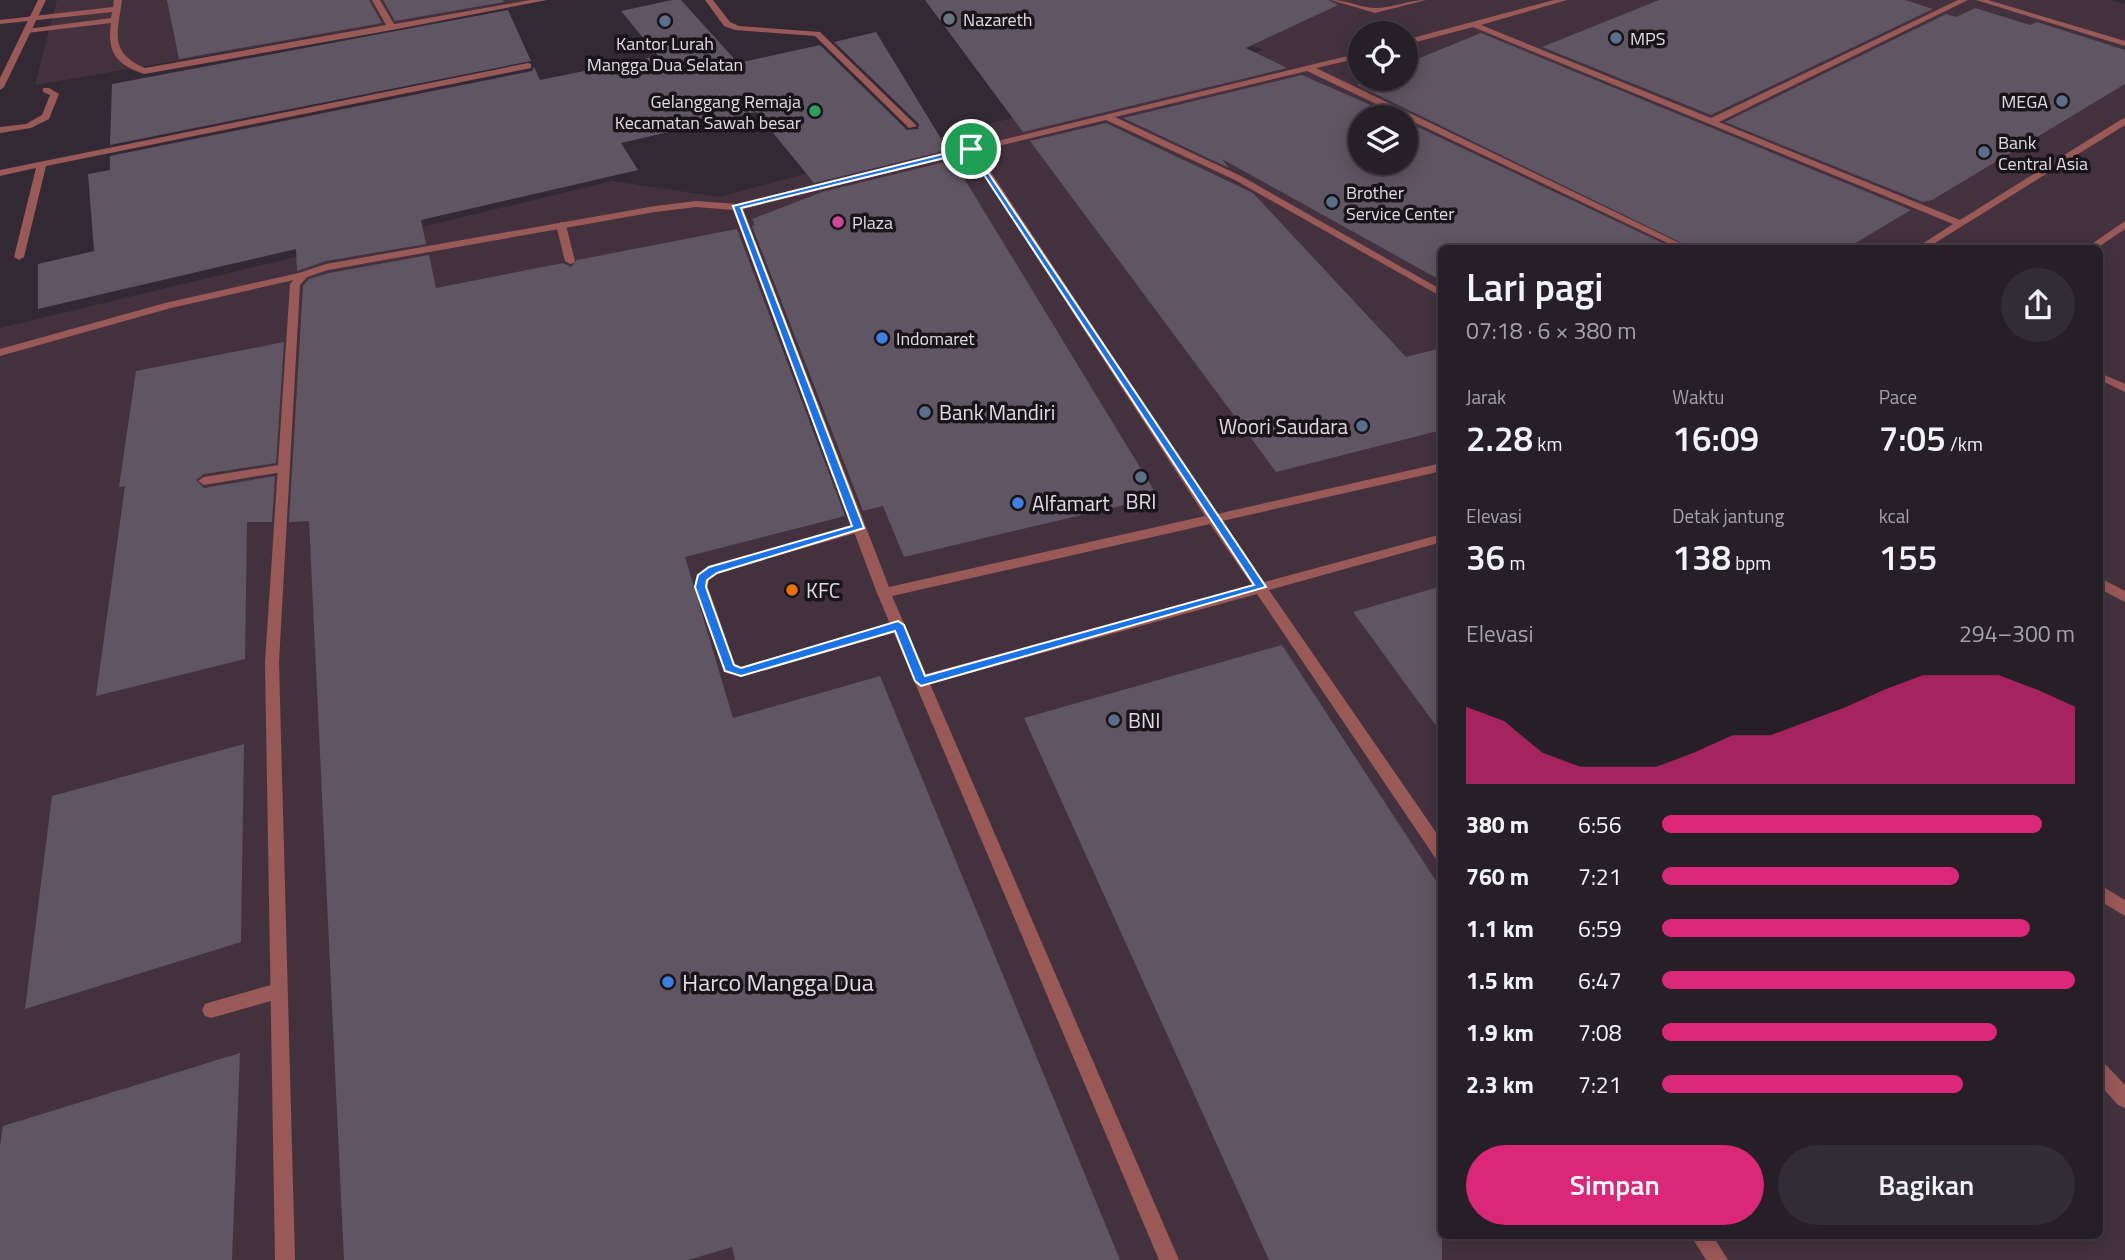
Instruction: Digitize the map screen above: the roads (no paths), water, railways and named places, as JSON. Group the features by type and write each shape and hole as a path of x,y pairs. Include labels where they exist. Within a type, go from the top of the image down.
{"street":[{"path":"0,87 42,0"},
{"path":"376,0 391,29"},
{"path":"0,22 118,5 117,20 111,34 113,50 125,64 144,71 542,0"},
{"path":"709,0 727,24 738,28 817,34 912,127"},
{"path":"1335,0 1375,11 1422,0"},
{"path":"1418,39 1563,0"},
{"path":"1713,121 1964,0"},
{"path":"1980,0 2125,44"},
{"path":"27,31 117,20"},
{"path":"1472,24 1959,223"},
{"path":"0,353 169,305 303,275 326,267 682,206 737,206 1348,58"},
{"path":"0,173 528,66"},
{"path":"1310,69 1679,245"},
{"path":"0,130 28,126 46,117 55,94 46,90"},
{"path":"1109,118 1238,178 1438,292"},
{"path":"1926,245 2125,121"},
{"path":"971,149 1213,518 1438,848"},
{"path":"19,257 42,165"},
{"path":"737,206 884,593 1169,1260"},
{"path":"2095,245 2125,224"},
{"path":"561,226 570,261"},
{"path":"2114,232 2125,237"},
{"path":"285,1260 272,662 295,284 303,275"},
{"path":"2103,377 2125,388"},
{"path":"204,481 284,468"},
{"path":"884,593 1438,468"},
{"path":"858,528 713,570 702,578 701,587 729,668 741,672 898,625"},
{"path":"921,681 1438,539"},
{"path":"2103,585 2125,597"},
{"path":"2103,894 2125,909"},
{"path":"211,1010 278,990"},
{"path":"2103,1074 2125,1099"},
{"path":"1704,1239 1718,1260"}],"place":[{"name":"Nazareth","path":"949,19"},
{"name":"Kantor Lurah Mangga Dua Selatan","path":"665,21"},
{"name":"MPS","path":"1616,38"},
{"name":"MEGA","path":"2062,101"},
{"name":"Gelanggang Remaja Kecamatan Sawah besar","path":"815,111"},
{"name":"Bank Central Asia","path":"1984,152"},
{"name":"Brother Service Center","path":"1332,202"},
{"name":"Plaza","path":"838,222"},
{"name":"Indomaret","path":"882,338"},
{"name":"Bank Mandiri","path":"925,412"},
{"name":"Woori Saudara","path":"1362,426"},
{"name":"BRI","path":"1141,477"},
{"name":"Alfamart","path":"1018,503"},
{"name":"KFC","path":"792,590"},
{"name":"BNI","path":"1114,720"},
{"name":"Harco Mangga Dua","path":"668,982"}]}
